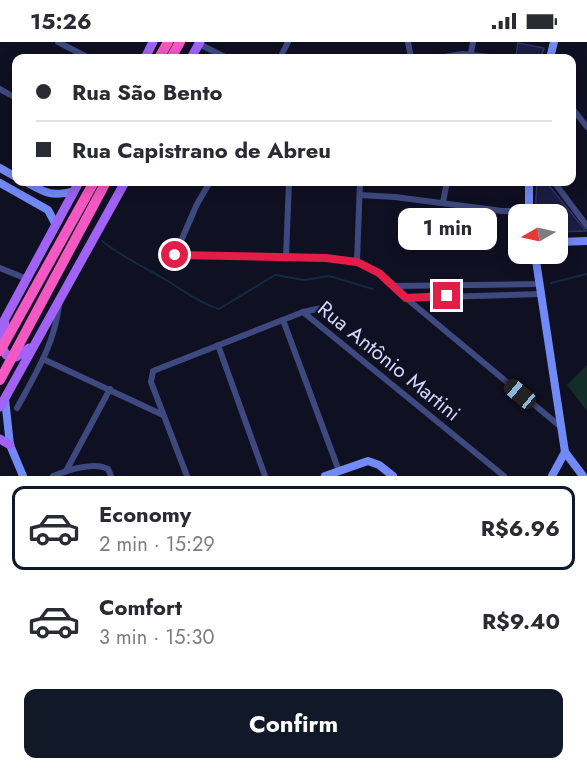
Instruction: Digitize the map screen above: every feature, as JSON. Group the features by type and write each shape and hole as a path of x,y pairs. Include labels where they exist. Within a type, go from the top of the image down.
{"highway":[{"path":"0,351 92,186"},
{"path":"0,380 104,186"}],"main road":[{"path":"0,183 48,210 56,225"},
{"path":"16,192 19,186"},
{"path":"34,186 49,194 74,191"},
{"path":"0,328 77,186"},
{"path":"3,402 123,186"},
{"path":"528,204 529,186"},
{"path":"568,242 587,241"},
{"path":"536,264 565,452 583,476"},
{"path":"6,317 1,344 10,358 21,355 38,337"},
{"path":"0,375 6,382 3,402 10,446"},
{"path":"0,432 10,446 23,476"},
{"path":"0,439 10,446"},
{"path":"552,476 565,452"},
{"path":"325,476 368,461 380,465 393,476"}],"street":[{"path":"58,42 81,54"},
{"path":"199,43 220,54"},
{"path":"576,113 587,127"},
{"path":"208,186 197,204 175,255 326,258 357,262 379,273 562,428"},
{"path":"286,257 288,186"},
{"path":"357,262 360,186"},
{"path":"443,202 446,186"},
{"path":"557,186 587,225"},
{"path":"360,195 443,202 508,211"},
{"path":"0,268 27,279"},
{"path":"392,286 539,284"},
{"path":"467,285 468,295"},
{"path":"406,298 541,294"},
{"path":"17,408 43,359 56,327 60,296"},
{"path":"303,312 331,306"},
{"name":"Rua Antônio Martini","path":"164,416 152,382 153,371 303,312 504,476"},
{"path":"283,320 339,471"},
{"path":"218,345 265,476"},
{"path":"43,359 164,416 187,476"},
{"path":"66,471 110,389"},
{"path":"53,476 66,471 101,465 108,468 111,476"}],"green space":[{"path":"587,365 587,411 567,385"}],"building":[{"path":"518,43 544,48 542,54 516,54"},
{"path":"537,186 549,186 564,204 536,204"},
{"path":"568,209 586,231 568,232"}],"waterway":[{"path":"102,241 198,300 219,309 275,275 304,280 329,276 373,289"},
{"path":"551,283 587,274"}],"route":[{"path":"175,255 326,258 357,262 379,273 406,298 447,296"}]}
